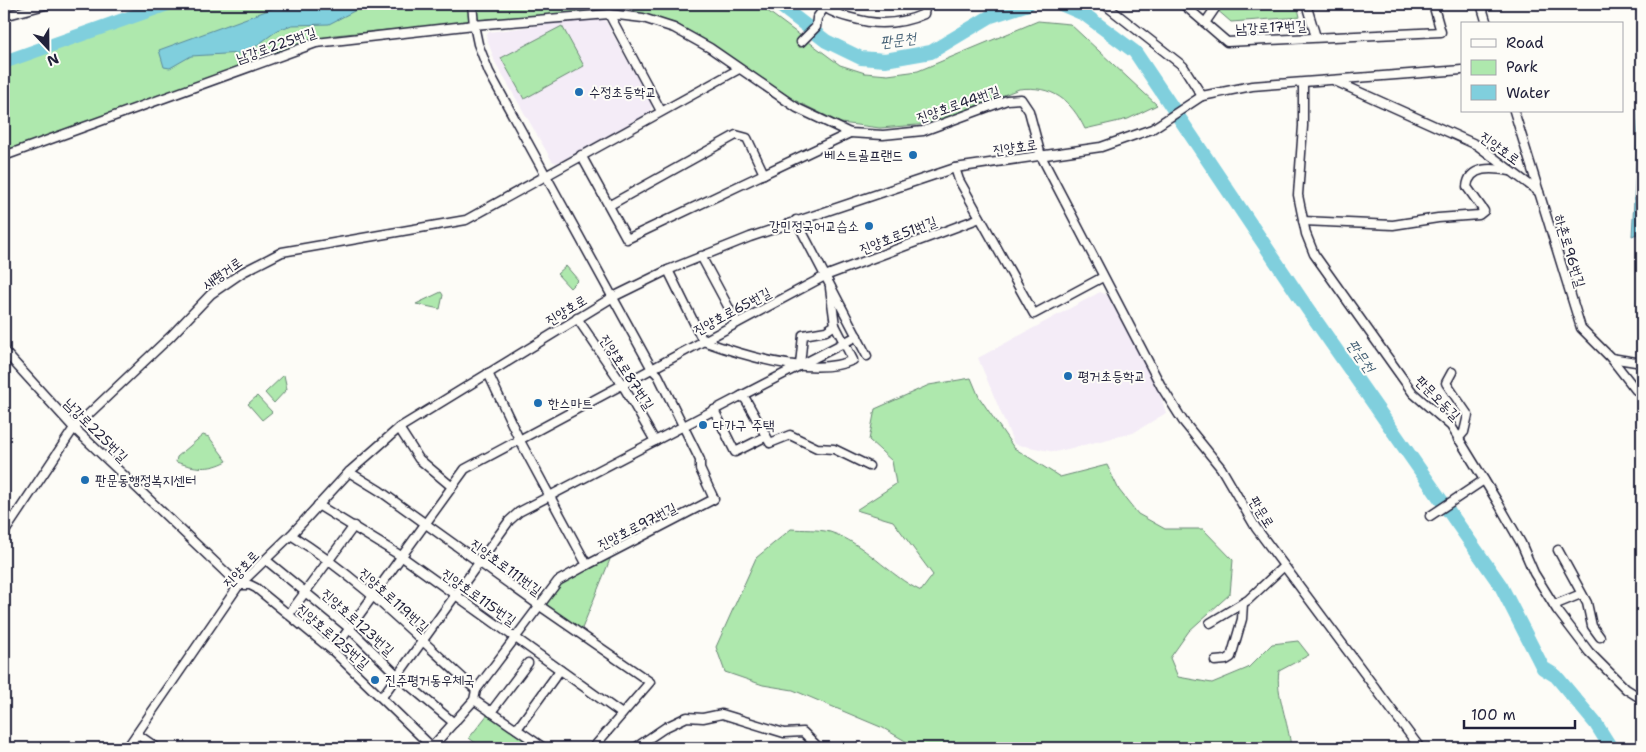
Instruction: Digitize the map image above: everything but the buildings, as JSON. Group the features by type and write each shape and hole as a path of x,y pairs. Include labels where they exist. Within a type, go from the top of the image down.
{"street":[{"path":"4,16 49,4"},
{"path":"472,4 478,44 489,72 652,369 658,375 684,426"},
{"path":"801,42 816,27 817,18 823,6 844,16 880,23 911,20 924,14 926,4"},
{"path":"1104,4 1183,66 1199,98"},
{"name":"남강로17번길","path":"1183,4 1226,42 1441,32 1433,4"},
{"path":"1205,23 1218,4"},
{"name":"남강로17번길","path":"1306,4 1316,37"},
{"path":"1481,4 1486,22"},
{"path":"609,14 661,110"},
{"name":"진양호로44번길","path":"474,25 609,14 643,18 674,28 710,48 804,112 850,132 883,135 923,132 1007,100 1021,99 1029,111 1041,156"},
{"name":"남강로225번길","path":"4,156 316,43 474,25"},
{"path":"546,177 661,110 739,69"},
{"name":"진양호로","path":"127,748 239,585 291,535 350,472 399,428 613,297 701,256 796,220 955,168 1101,147 1152,129 1199,98 1252,86 1461,70"},
{"name":"진양호로","path":"1333,80 1477,145 1539,192"},
{"name":"판문오동길","path":"1303,82 1303,126 1298,195 1303,221 1314,254 1413,393 1450,426 1521,543 1534,574 1554,605 1589,652 1626,689 1642,699"},
{"name":"하촌로96번길","path":"1514,112 1581,328 1611,358 1636,390 1642,390"},
{"path":"582,155 628,240 850,132"},
{"path":"610,206 736,136 747,138 764,174"},
{"name":"판문로","path":"1041,156 1103,278 1161,386 1183,421 1221,468 1256,528 1420,748"},
{"path":"955,168 980,218 1034,314 1103,278"},
{"path":"1303,221 1393,225 1479,215 1484,211 1467,187 1468,178 1473,172 1484,169 1510,171"},
{"name":"새평거로","path":"4,533 74,428 171,336 211,294 243,272 282,252 466,220 546,177"},
{"name":"진양호로51번길","path":"825,276 980,218"},
{"path":"796,220 867,356"},
{"path":"701,256 737,324"},
{"path":"668,270 703,341 774,362 800,365 840,366 853,360 835,325 830,285"},
{"name":"진양호로65번길","path":"622,384 825,276"},
{"name":"진양호로87번길","path":"577,318 622,384 655,441"},
{"path":"800,365 803,335 826,331 835,325"},
{"path":"382,697 457,596 509,521 519,512 857,336"},
{"name":"남강로225번길","path":"4,351 74,428 239,585"},
{"path":"1611,358 1642,363"},
{"path":"840,366 842,376"},
{"path":"1452,372 1446,383 1468,415 1464,432 1458,439"},
{"name":"진양호로97번길","path":"488,373 519,439 587,565 714,499 700,469 700,460 684,426"},
{"path":"333,651 464,469 622,384"},
{"path":"741,396 746,400 770,443 790,435 817,448 834,449 869,466"},
{"path":"714,410 735,452 765,437"},
{"path":"399,428 420,459 451,486"},
{"name":"진양호로111번길","path":"350,472 650,682 622,714"},
{"path":"1430,516 1484,480"},
{"name":"진양호로115번길","path":"318,505 401,556 622,714"},
{"path":"288,614 354,526"},
{"name":"진양호로119번길","path":"291,535 329,560 373,596 476,690"},
{"path":"1558,550 1587,603 1592,626 1600,637"},
{"name":"진양호로123번길","path":"266,560 349,628 398,676 454,723"},
{"path":"433,748 474,700 476,690 558,581 587,565"},
{"path":"1210,623 1243,603 1284,566"},
{"name":"진양호로125번길","path":"239,585 256,588 333,651 433,748"},
{"path":"1554,605 1581,594"},
{"path":"1215,661 1226,660 1231,656 1242,619 1243,603"},
{"path":"491,712 528,663"},
{"path":"516,729 560,670"},
{"path":"474,700 544,748"},
{"path":"592,748 622,714"},
{"path":"635,748 666,727 687,717 703,718 722,714 784,733 803,732 819,748"},
{"path":"137,734 157,748"},
{"path":"397,748 413,748 425,739"}],"shaded area":[{"path":"598,18 605,20 652,105 650,112 557,163 552,161 495,62 486,36 489,32"},
{"name":"평거초등학교","path":"1100,292 1107,295 1160,394 1166,413 1133,433 1055,452 1014,444 978,358"}],"green space":[{"path":"176,4 758,4 840,65 865,73 888,75 918,71 1038,21 1070,24 1157,105 1128,119 1085,129 1067,103 1051,92 1031,88 1019,89 930,124 880,128 841,123 796,101 677,24 621,7 607,10 334,35 4,153 4,64"},
{"path":"1220,4 1297,4 1300,17 1231,22 1216,9"},
{"path":"562,26 584,66 524,99 501,58"},
{"path":"566,266 578,280 570,288 557,274"},
{"path":"441,292 443,295 440,309 416,304"},
{"path":"284,375 287,389 274,403 265,393"},
{"path":"971,378 979,397 1014,448 1060,477 1107,465 1119,490 1138,514 1165,529 1203,529 1233,560 1230,594 1189,631 1170,658 1178,677 1212,683 1248,668 1272,644 1298,641 1309,655 1279,671 1278,679 1291,748 913,748 907,742 883,728 793,690 763,685 725,672 716,647 756,558 791,529 825,531 843,537 865,551 898,577 921,591 933,575 893,521 856,510 896,484 892,461 869,440 875,409 929,385"},
{"path":"257,396 272,412 262,420 248,404"},
{"path":"203,435 209,437 227,461 208,467 189,466 176,462 177,457"},
{"path":"611,557 581,631 545,605 560,584"},
{"path":"488,714 535,748 482,748 469,738"}],"water":[{"path":"285,4 409,4 405,9 375,6 358,9 329,24 292,25 278,30 252,49 241,53 191,56 170,68 164,67 159,50"},
{"path":"1642,56 1642,232 1632,236"}],"waterway":[{"name":"판문천","path":"4,62 168,4"},
{"name":"판문천","path":"778,4 826,41 861,58 885,60 931,52 991,16 1028,4"},
{"name":"판문천","path":"1061,4 1084,14 1135,52 1307,308 1501,586 1543,668 1556,676 1596,724 1611,748"}],"place":[{"name":"수정초등학교","path":"579,92"},
{"name":"베스트골프랜드","path":"913,155"},
{"name":"강민정국어교습소","path":"869,226"},
{"name":"평거초등학교","path":"1068,376"},
{"name":"한스마트","path":"538,403"},
{"name":"다가구 주택","path":"703,425"},
{"name":"판문동행정복지센터","path":"85,480"},
{"name":"진주평거동우체국","path":"375,680"}]}
